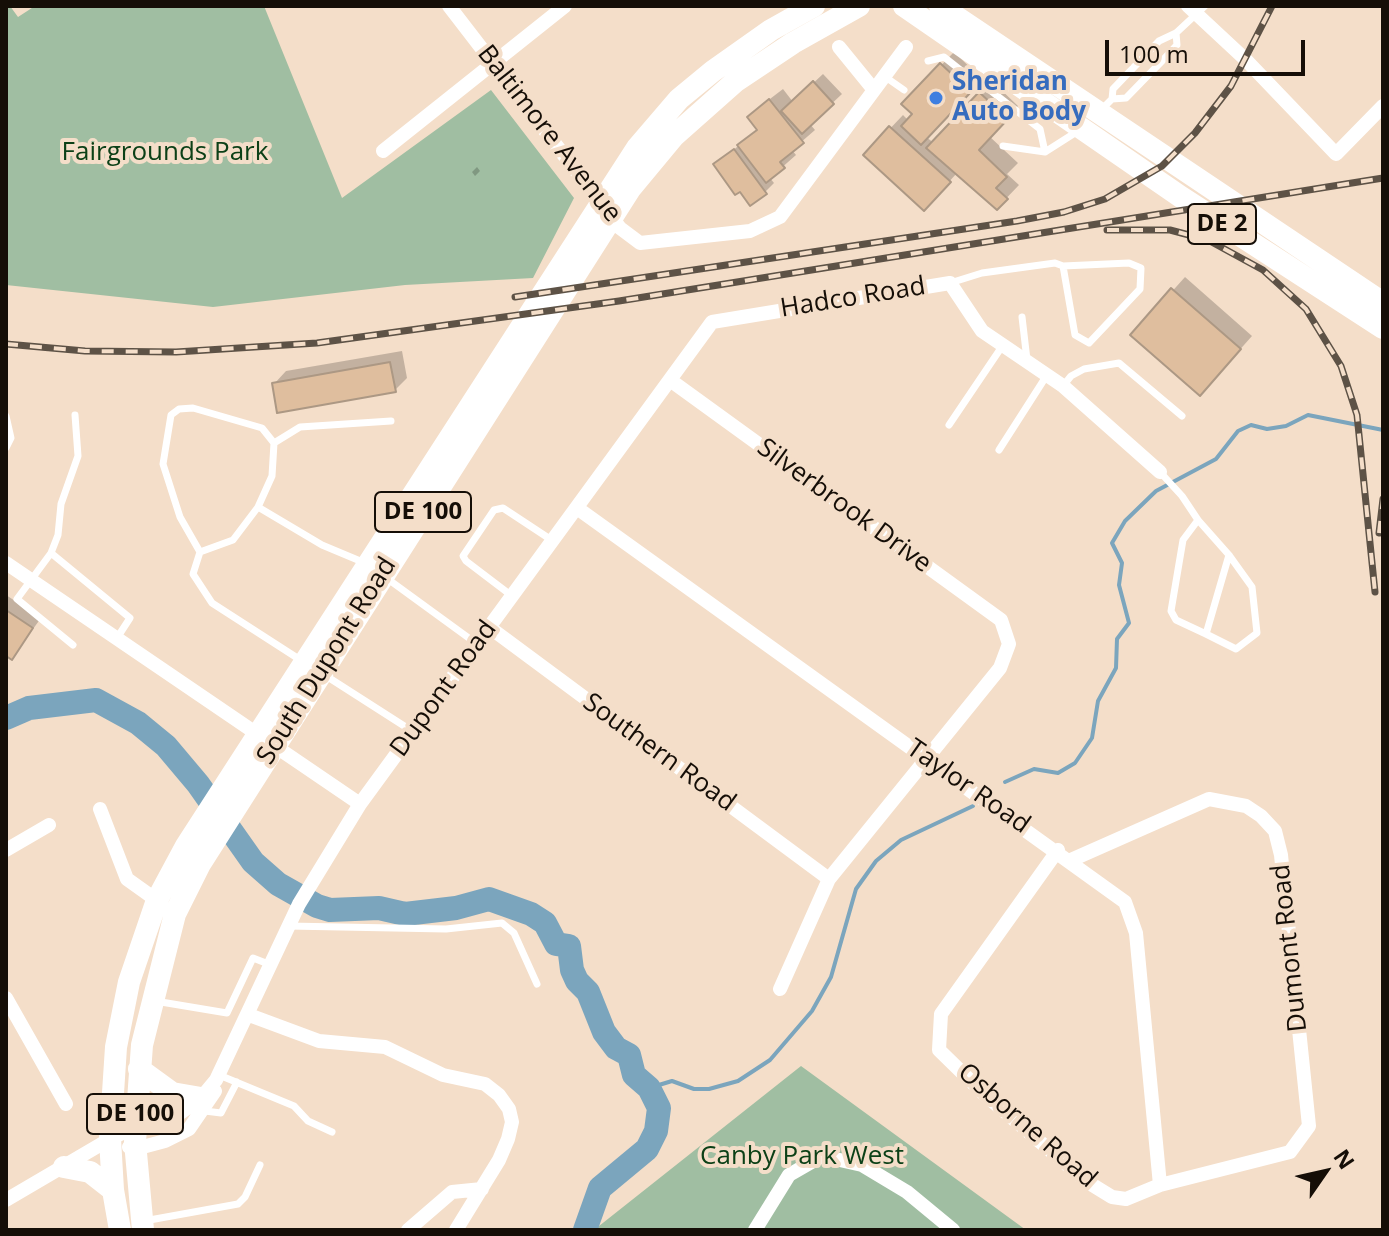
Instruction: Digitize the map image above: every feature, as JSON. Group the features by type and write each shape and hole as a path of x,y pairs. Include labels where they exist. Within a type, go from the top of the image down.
{"main road":[{"name":"South Dupont Road","path":"142,1226 135,1138 139,1069 150,1000 175,914 200,864 616,210 644,155 745,75 793,43 859,6"},
{"name":"DE 2","path":"904,6 1064,117 1383,328"},
{"name":"DE 2","path":"940,6 959,14 1075,96 1383,303"},
{"name":"South Dupont Road","path":"120,1230 113,1190 110,1139 118,1032 129,982 157,900 186,846 679,99 713,71 809,7"},
{"path":"139,1069 172,1093 203,1104"},
{"path":"64,1167 90,1172 113,1190"}],"street":[{"name":"Baltimore Avenue","path":"449,6 620,228 640,243 750,231 780,217 906,47"},
{"path":"383,151 492,61 565,6"},
{"path":"1197,9 1336,154 1383,106"},
{"path":"839,47 874,90"},
{"name":"Hadco Road","path":"712,322 950,283 982,331 1063,386 1160,472"},
{"name":"Dupont Road","path":"135,1138 177,1136 203,1104 249,1015 299,904 360,804 712,322"},
{"name":"Silverbrook Drive","path":"670,380 1001,620 1009,639 1007,655 929,760"},
{"name":"Taylor Road","path":"577,508 1058,850 1125,902 1136,933 1160,1185"},
{"path":"6,563 360,804"},
{"name":"Southern Road","path":"489,627 829,879"},
{"path":"780,989 829,879 929,760"},
{"name":"Dumont Road","path":"1071,860 1209,799 1246,806 1275,831 1281,855 1309,1126 1290,1152 1160,1185"},
{"path":"100,809 127,879 175,914"},
{"path":"6,850 49,825"},
{"name":"Osborne Road","path":"1058,850 941,1014 939,1050 984,1094 1086,1181 1112,1197 1126,1199 1160,1185"},
{"path":"6,998 66,1104"},
{"path":"249,1015 319,1041 385,1047 443,1075 485,1084 509,1109 512,1122 499,1160 456,1230"},
{"name":"Dupont Road","path":"135,1138 203,1104"},
{"path":"6,1200 110,1139 135,1138"},
{"path":"755,1230 789,1175 822,1156 862,1165 907,1192 953,1230"},
{"path":"408,1230 452,1192 482,1189"}],"lane":[{"path":"1112,99 1113,89 1159,41 1176,33 1197,9"},
{"path":"1003,146 1045,152 1065,143 1112,99 1126,98 1177,45 1176,33"},
{"path":"928,61 944,57 973,80"},
{"path":"884,76 904,90"},
{"path":"991,91 1040,129 1045,152"},
{"path":"950,283 982,273 1047,262 1063,266 1129,263 1141,268 1140,289 1089,343 1075,335 1063,266"},
{"path":"1022,317 1027,362"},
{"path":"949,425 1003,345"},
{"path":"1063,386 1071,376 1084,369 1119,363 1182,416"},
{"path":"999,450 1047,375"},
{"path":"200,552 233,540 258,507 272,476 274,443 262,428 193,408 179,409 171,415 163,464 180,517 200,552 193,574 212,603 412,731"},
{"path":"73,645 17,599 51,553 58,535 61,504 78,456 75,415"},
{"path":"6,416 11,438 6,448"},
{"path":"274,443 300,427 391,421"},
{"path":"1160,472 1252,587 1257,633 1236,649 1176,620 1171,611 1183,540 1198,520"},
{"path":"258,507 322,545 355,556 477,644"},
{"path":"512,596 463,556 494,510 503,508 553,541"},
{"path":"51,553 130,618 116,639"},
{"path":"1206,634 1229,555"},
{"path":"288,926 446,929 502,923 514,933 537,984"},
{"path":"227,1013 253,958 271,965"},
{"path":"150,1000 249,1015"},
{"path":"218,1078 237,1082 294,1106 308,1121 332,1132"},
{"path":"203,1104 221,1113 237,1082"},
{"path":"142,1226 238,1204 260,1165"}],"green space":[{"name":"Fairgrounds Park","path":"6,6 10,6 18,17 35,6 264,6 342,198 491,90 574,198 533,278 405,285 213,307 6,285"},
{"name":"Canby Park West","path":"801,1066 1026,1230 594,1230"}],"building":[{"name":"Sheridan Auto Body","path":"940,63 971,92 921,145 901,126 912,114 901,104"},
{"path":"813,81 834,104 802,134 781,111"},
{"path":"979,92 1008,119 979,150 1007,177 996,188 1008,199 997,210 926,148"},
{"path":"769,99 804,143 780,162 785,168 766,183 737,145 757,130 747,117"},
{"path":"889,126 951,182 924,211 863,155"},
{"path":"734,149 767,194 750,206 740,192 735,195 713,164"},
{"path":"1171,288 1241,349 1200,396 1130,335"},
{"path":"390,362 396,392 277,413 272,383"},
{"path":"6,610 33,628 12,660 6,656"}],"waterway":[{"path":"1005,782 1034,769 1058,773 1075,763 1092,738 1098,701 1116,668 1117,639 1129,623 1119,585 1122,563 1112,543 1125,521 1156,491 1216,459 1238,431 1251,425 1267,429 1286,426 1308,415 1383,430"},
{"path":"6,718 29,708 96,700 138,723 166,746 198,784 253,862 278,884 317,906 330,910 379,908 405,914 456,908 489,899 531,914 545,923 556,944 569,946 572,970 577,981 588,992 604,1032 616,1048 629,1055 634,1075 649,1088 659,1108 656,1131 647,1149 600,1188 585,1230"},
{"path":"649,1088 672,1081 694,1089 709,1089 738,1081 770,1060 812,1011 831,977 856,889 876,861 901,840 973,806"}],"railway":[{"path":"515,297 1017,221 1064,212 1105,199 1162,166 1195,133 1231,86 1272,6"},
{"path":"6,344 85,351 176,352 317,343 619,301 1383,178"},
{"path":"1107,230 1170,230 1208,240 1263,270 1306,309 1341,366 1357,415 1375,592"},
{"path":"1379,533 1383,499"}],"place":[{"name":"Sheridan Auto Body","path":"936,98"}]}
